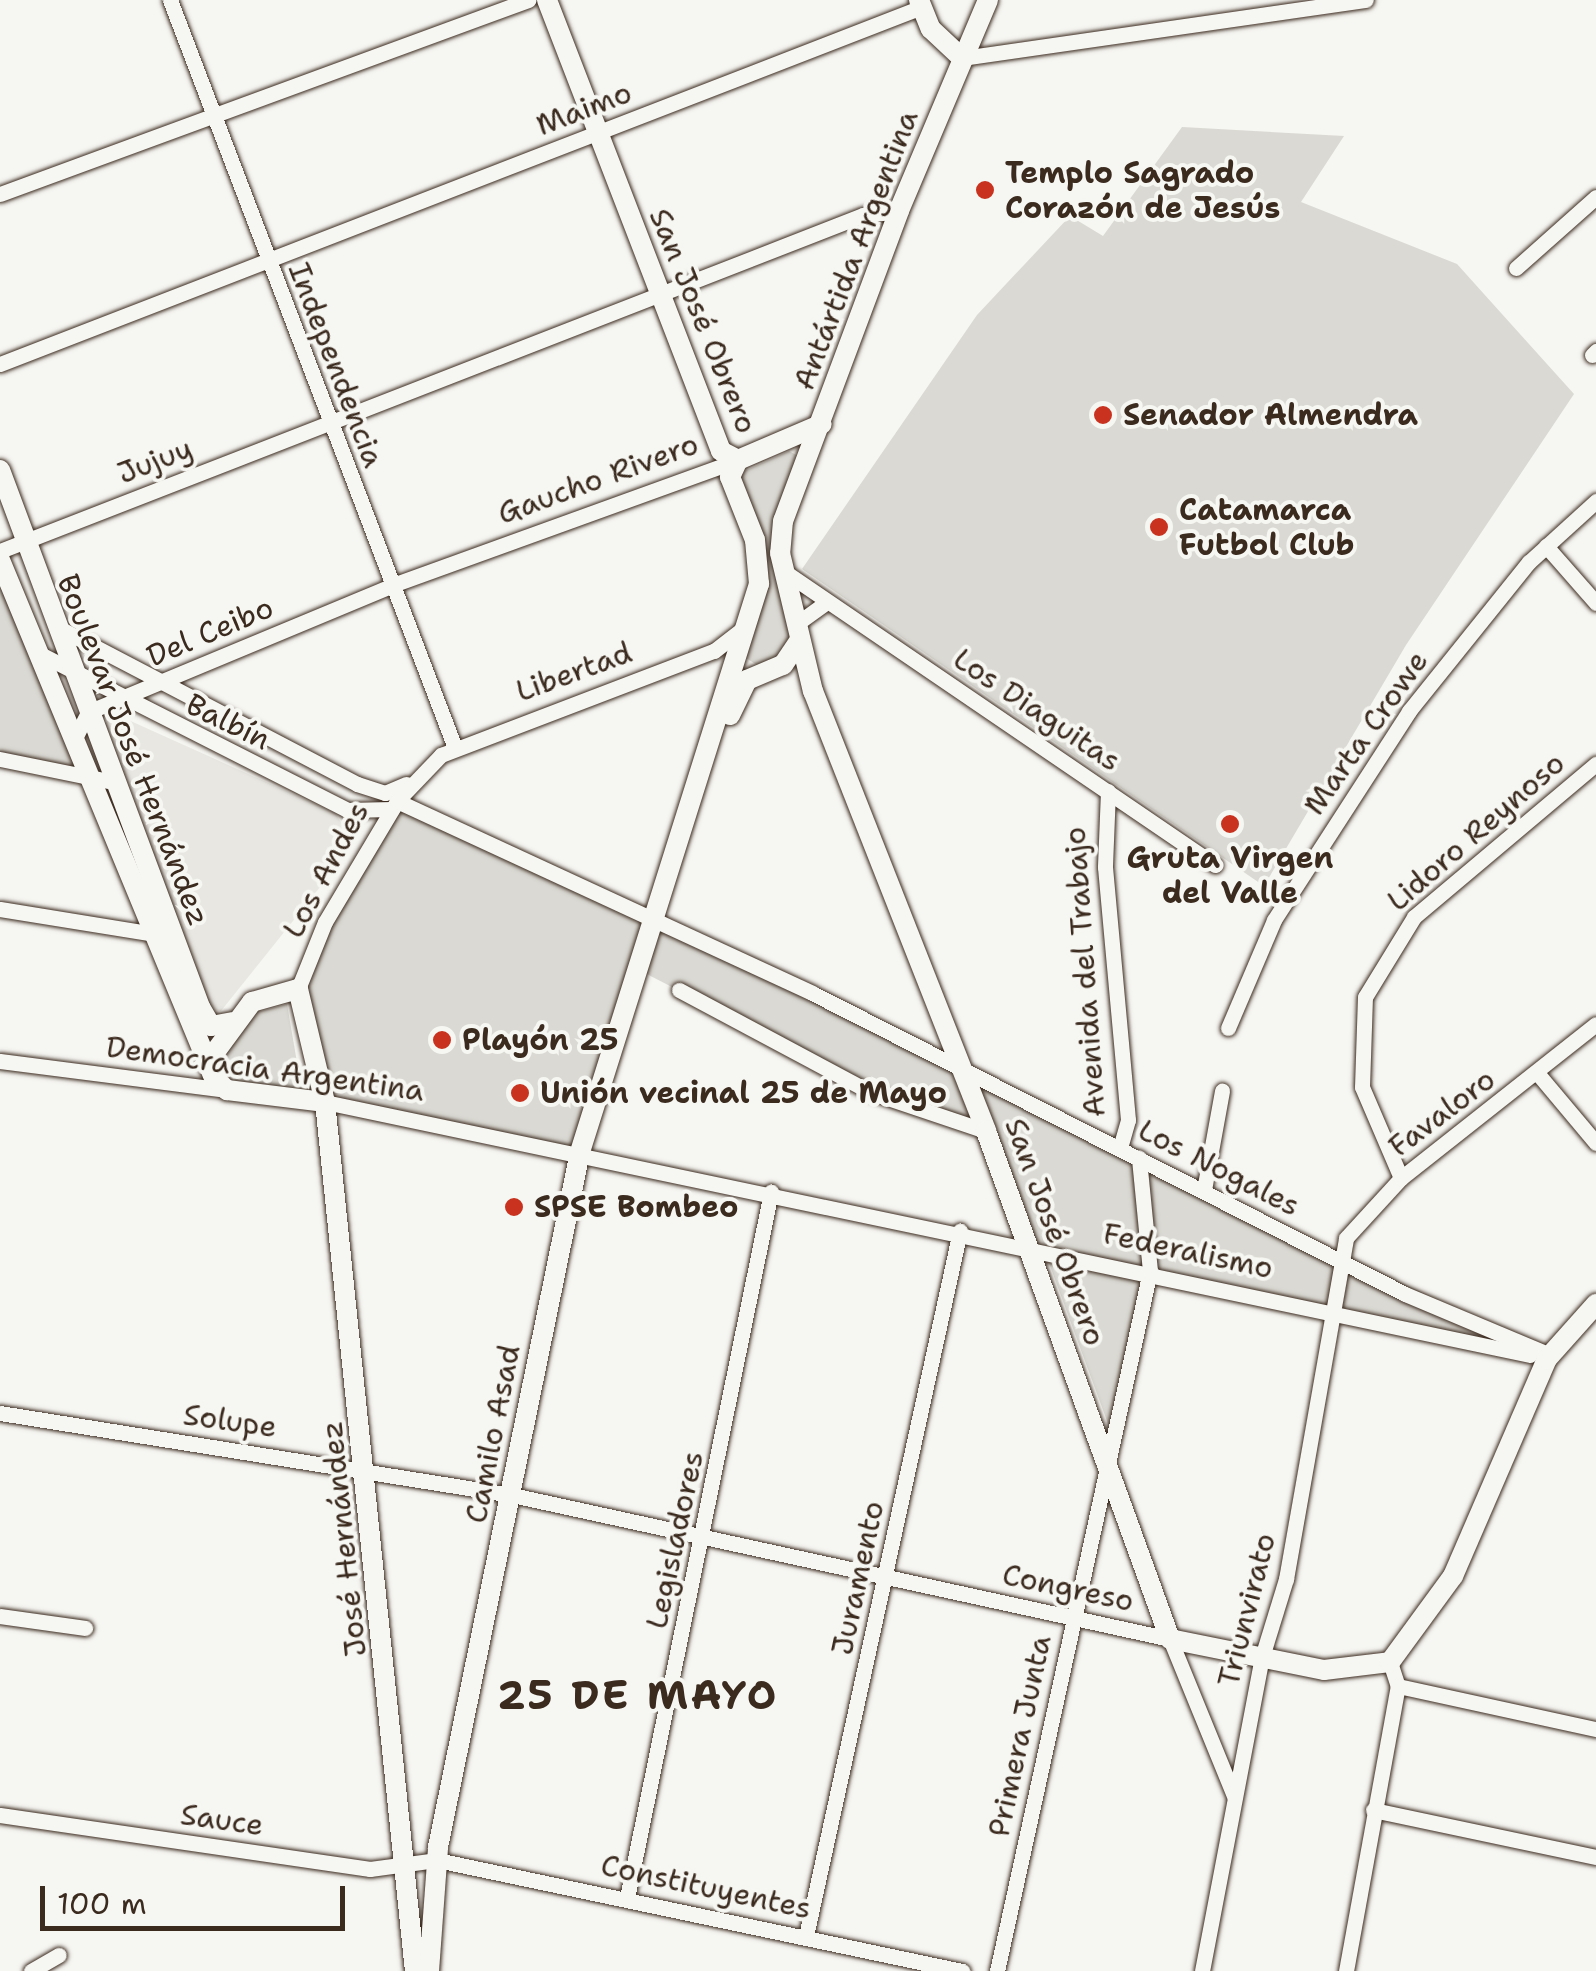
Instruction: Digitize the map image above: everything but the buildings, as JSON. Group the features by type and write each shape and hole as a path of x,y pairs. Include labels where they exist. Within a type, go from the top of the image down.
{"street":[{"name":"Independencia","path":"170,0 266,261 455,748"},
{"path":"0,194 212,111 506,4 528,0"},
{"name":"San José Obrero","path":"547,0 594,135 721,451 738,460 730,477 761,574 736,658"},
{"name":"Antártida Argentina","path":"783,521 823,424 899,211 988,0"},
{"path":"920,4 931,30 962,58 1366,0"},
{"name":"Maimo","path":"0,364 594,135 920,4"},
{"path":"1516,268 1596,197"},
{"name":"Jujuy","path":"0,551 863,214 899,211"},
{"name":"Gaucho Rivero","path":"390,586 794,442 823,424"},
{"path":"794,442 809,461"},
{"name":"Boulevar José Hernández","path":"0,470 28,538 50,622 205,1018 217,1029 233,1022"},
{"name":"Marta Crowe","path":"1228,1028 1274,920 1409,711 1546,546 1596,502"},
{"name":"San José Obrero","path":"783,521 782,570 812,691 986,1131 1170,1640 1234,1796"},
{"path":"1546,546 1596,603"},
{"name":"Boulevar José Hernández","path":"0,560 150,934 207,1063 226,1090"},
{"name":"Los Diaguitas","path":"782,570 1215,865"},
{"name":"Del Ceibo","path":"88,712 390,586"},
{"path":"708,750 797,633 827,602"},
{"name":"Balbín","path":"50,622 356,784"},
{"name":"Libertad","path":"455,748 714,651 742,629"},
{"name":"Balbín","path":"38,649 75,678 347,810 388,814"},
{"path":"714,651 766,672 795,668 812,691"},
{"path":"356,784 388,814 652,916 736,658"},
{"path":"76,745 76,722 88,712"},
{"name":"Los Andes","path":"298,989 388,814 418,776 455,748"},
{"path":"0,760 113,782"},
{"name":"Lidoro Reynoso","path":"1401,1178 1362,1087 1365,997 1414,916 1596,764"},
{"path":"356,784 385,793 418,776"},
{"name":"Avenida del Trabajo","path":"1108,791 1128,1120 1120,1148"},
{"path":"347,810 368,850"},
{"path":"0,908 174,939"},
{"name":"Los Nogales","path":"652,916 960,1066 1343,1261 1549,1357"},
{"name":"Camilo Asad","path":"430,1971 437,1860 580,1152 652,916"},
{"path":"168,1089 207,1063 233,1022 267,994 298,989 325,1102"},
{"path":"680,990 870,1092 986,1131"},
{"name":"Favaloro","path":"1343,1261 1351,1227 1401,1178 1538,1074 1596,1024"},
{"name":"Democracia Argentina","path":"0,1061 168,1089 226,1090 325,1102 580,1152"},
{"path":"1538,1074 1596,1142"},
{"path":"1204,1190 1222,1091"},
{"name":"José Hernández","path":"325,1102 368,1468 415,1971"},
{"name":"Federalismo","path":"580,1152 1549,1357"},
{"name":"Primera Junta","path":"997,1971 1150,1271 1139,1158"},
{"name":"Legisladores","path":"628,1898 704,1539 771,1192"},
{"name":"Juramento","path":"806,1936 960,1231"},
{"name":"Triunvirato","path":"1202,1971 1262,1657 1286,1579 1343,1261"},
{"path":"1346,1971 1398,1686 1390,1662 1453,1576 1549,1357 1596,1304"},
{"name":"Solupe","path":"0,1413 368,1468 512,1496"},
{"name":"Congreso","path":"512,1496 886,1581 1170,1640 1340,1671 1390,1662"},
{"path":"0,1616 85,1628"},
{"path":"1398,1686 1596,1729"},
{"path":"1374,1810 1596,1857"},
{"name":"Sauce","path":"0,1815 406,1868 437,1860"},
{"name":"Constituyentes","path":"437,1860 806,1936 933,1968 962,1971"},
{"path":"31,1971 59,1955"}],"shaded area":[{"name":"Catamarca Futbol Club","path":"1182,127 1344,136 1301,202 1457,264 1574,394 1406,645 1264,886 802,569 977,315 1070,216 1103,236"},
{"path":"789,451 800,457 773,553 791,640 782,658 757,665 746,658 762,600 738,474"},
{"path":"0,560 89,778 0,759"},
{"path":"115,714 335,813 346,830 344,857 221,1011 209,1010 127,780 120,782 104,724"},
{"path":"397,801 508,847 1550,1355 1029,1244 986,1131 901,1105 637,969 580,1152 325,1102 298,989"},
{"path":"287,1004 300,1080 289,1093 236,1082 222,1056 254,1013"},
{"path":"1049,1263 1141,1281 1110,1429"}],"place":[{"name":"Templo Sagrado Corazón de Jesús","path":"985,190"},
{"name":"Senador Almendra","path":"1103,415"},
{"name":"Catamarca Futbol Club","path":"1159,527"},
{"name":"Gruta Virgen del Valle","path":"1230,824"},
{"name":"Playón 25","path":"442,1040"},
{"name":"Unión vecinal 25 de Mayo","path":"520,1093"},
{"name":"SPSE Bombeo","path":"514,1207"}],"district":[{"name":"25 DE MAYO","path":"638,1695"}]}
